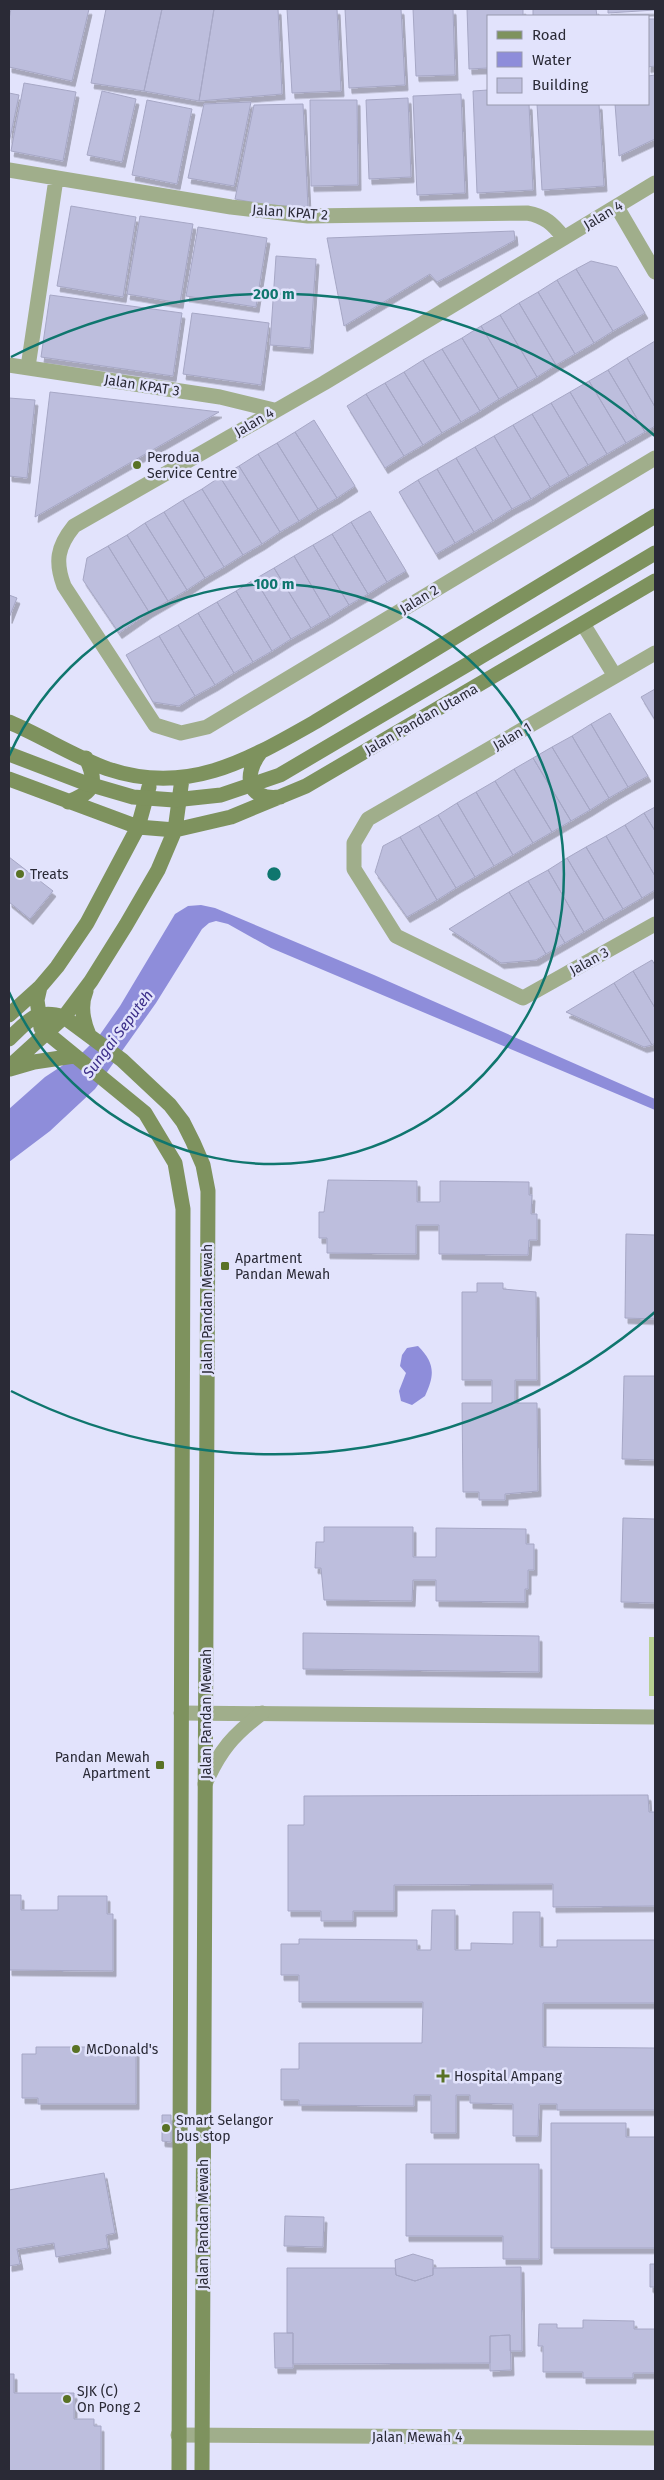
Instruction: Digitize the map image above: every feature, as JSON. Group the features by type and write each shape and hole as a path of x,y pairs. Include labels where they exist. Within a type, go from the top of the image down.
{"main road":[{"path":"9,722 107,768 151,779 182,779 213,771 260,753 315,722 655,516"},
{"path":"9,754 85,784 133,797 174,800 221,795 280,775 655,553"},
{"name":"Jalan Pandan Utama","path":"9,779 138,827 175,830 231,817 282,797 321,778 655,581"},
{"path":"260,753 249,772 250,784 254,789 270,798 282,797"},
{"path":"68,802 84,796 91,789 93,780 86,758"},
{"path":"9,1015 40,987 58,967 88,923 138,827 151,779"},
{"path":"9,1068 64,1017 91,981 158,870 175,830 182,779"},
{"path":"90,1036 84,1020 83,1004 91,981"},
{"path":"40,987 37,1000 38,1014 41,1028 47,1034"},
{"path":"9,1039 38,1014 55,1014 64,1017"},
{"name":"Jalan Pandan Mewah","path":"64,1017 122,1060 170,1105 183,1122 203,1166 208,1191 202,2471"},
{"name":"Jalan Pandan Mewah","path":"47,1034 105,1079 144,1113 161,1137 175,1163 183,1209 179,2471"},
{"path":"9,1068 74,1056"}],"street":[{"name":"Jalan KPAT 2","path":"9,170 231,207 308,216 527,213 540,215 551,222 564,238"},
{"path":"28,367 56,179"},
{"name":"Jalan 4","path":"181,733 155,725 64,586 59,572 59,555 64,539 74,526 324,383 655,183"},
{"path":"617,207 655,272"},
{"name":"Jalan KPAT 3","path":"9,365 220,397 274,410"},
{"name":"Jalan 2","path":"181,733 207,727 655,458"},
{"path":"583,624 615,676"},
{"name":"Jalan 1","path":"523,998 396,936 354,869 354,843 368,819 655,653"},
{"name":"Jalan 3","path":"523,998 655,924"},
{"path":"181,1713 655,1717"},
{"path":"205,1784 223,1748 233,1736 262,1713"},
{"name":"Jalan Mewah 4","path":"178,2436 655,2438"}],"green space":[{"path":"649,1637 655,1637 655,1696 649,1696"}],"water":[{"name":"Sungai Seputeh","path":"201,905 215,908 374,975 655,1099 655,1110 271,948 228,924 216,921 209,923 202,929 156,1003 95,1089 50,1131 9,1162 9,1109 45,1077 83,1052 99,1036 120,1006 175,914 188,906"},
{"path":"418,1346 428,1358 432,1375 425,1396 412,1405 401,1401 399,1391 406,1373 400,1366 402,1355 407,1348"}],"building":[{"path":"11,9 89,9 72,81 9,67 9,19"},
{"path":"106,9 162,9 144,91 91,83"},
{"path":"162,9 214,9 199,101 144,91"},
{"path":"214,9 278,9 282,94 199,101"},
{"path":"287,9 337,9 341,91 292,93"},
{"path":"345,9 401,9 405,85 349,88"},
{"path":"413,9 453,9 455,75 416,76"},
{"path":"467,9 523,9 523,15 487,15 487,68 469,69"},
{"path":"533,9 596,9 597,15 533,15"},
{"path":"608,9 655,9 655,10 608,13"},
{"path":"649,19 655,19 655,66 649,67"},
{"path":"655,75 655,139 619,156 615,105 649,105 649,76"},
{"path":"24,83 76,92 63,161 11,151"},
{"path":"487,90 487,105 529,105 533,190 477,193 473,91"},
{"path":"102,91 136,99 122,162 87,155"},
{"path":"9,93 19,95 9,143"},
{"path":"461,94 465,193 417,195 413,96"},
{"path":"408,98 411,177 369,179 366,100"},
{"path":"147,100 192,109 177,184 132,175"},
{"path":"310,100 357,100 358,185 311,186"},
{"path":"251,102 234,186 188,178 204,104"},
{"path":"303,104 308,207 267,205 235,199 254,105"},
{"path":"537,105 599,105 604,186 542,190"},
{"path":"71,206 136,217 123,297 57,286"},
{"path":"140,216 193,224 180,303 127,294"},
{"path":"198,227 267,238 256,307 186,296"},
{"path":"514,231 515,240 437,282 430,274 344,326 327,238"},
{"path":"276,256 316,259 310,348 270,345"},
{"path":"591,261 617,267 645,313 613,331 576,269"},
{"path":"576,269 613,331 594,343 557,280"},
{"path":"557,280 594,343 575,354 538,292"},
{"path":"538,292 575,354 556,365 519,303"},
{"path":"50,295 182,313 173,376 41,357"},
{"path":"519,303 556,365 537,377 500,315"},
{"path":"192,313 269,323 261,385 183,374"},
{"path":"500,315 537,377 518,388 481,326"},
{"path":"481,326 518,388 499,399 462,338"},
{"path":"462,338 499,399 480,411 442,349"},
{"path":"655,341 655,407 627,358"},
{"path":"442,349 480,411 461,422 423,360"},
{"path":"627,358 655,407 655,426 645,432 608,370"},
{"path":"423,360 461,422 442,433 404,372"},
{"path":"608,370 645,432 626,443 589,381"},
{"path":"404,372 442,433 423,445 385,383"},
{"path":"589,381 626,443 607,454 570,392"},
{"path":"385,383 423,445 404,456 366,394"},
{"path":"50,392 219,412 35,517"},
{"path":"570,392 607,454 588,465 551,403"},
{"path":"366,394 404,456 385,468 347,406"},
{"path":"9,398 35,400 27,478 9,476"},
{"path":"551,403 588,465 569,476 532,414"},
{"path":"532,414 569,476 550,487 513,425"},
{"path":"314,420 355,486 337,498 295,432"},
{"path":"513,425 550,487 531,499 494,436"},
{"path":"295,432 337,498 318,509 277,443"},
{"path":"494,436 531,499 512,509 475,447"},
{"path":"277,443 318,509 299,521 258,454"},
{"path":"475,447 512,509 493,521 456,458"},
{"path":"258,454 299,521 280,532 239,466"},
{"path":"456,458 493,521 474,532 437,469"},
{"path":"239,466 280,532 262,544 220,477"},
{"path":"437,469 474,532 455,543 418,480"},
{"path":"220,477 262,544 243,555 202,489"},
{"path":"418,480 455,543 436,554 399,492"},
{"path":"202,489 243,555 224,567 183,500"},
{"path":"183,500 224,567 205,578 164,512"},
{"path":"370,511 406,571 387,582 351,522"},
{"path":"164,512 205,578 187,590 145,523"},
{"path":"351,522 387,582 368,594 332,534"},
{"path":"145,523 187,590 168,601 127,535"},
{"path":"332,534 368,594 349,605 313,545"},
{"path":"127,535 168,601 149,612 108,546"},
{"path":"313,545 349,605 330,617 294,556"},
{"path":"108,546 149,612 119,633 83,580 87,558"},
{"path":"294,556 330,617 311,628 274,568"},
{"path":"274,568 311,628 291,639 255,579"},
{"path":"255,579 291,639 272,651 236,591"},
{"path":"236,591 272,651 253,662 217,602"},
{"path":"9,595 17,598 9,618"},
{"path":"217,602 253,662 234,673 198,613"},
{"path":"198,613 234,673 215,685 178,625"},
{"path":"178,625 215,685 195,696 159,636"},
{"path":"159,636 195,696 179,706 153,702 126,655"},
{"path":"655,689 655,720 641,697"},
{"path":"610,713 648,776 628,787 591,724"},
{"path":"591,724 628,787 609,798 572,736"},
{"path":"572,736 609,798 590,810 552,747"},
{"path":"552,747 590,810 571,821 533,758"},
{"path":"533,758 571,821 552,832 514,769"},
{"path":"514,769 552,832 533,843 495,781"},
{"path":"495,781 533,843 513,855 476,792"},
{"path":"476,792 513,855 494,866 457,803"},
{"path":"457,803 494,866 475,877 438,815"},
{"path":"655,807 655,831 644,813"},
{"path":"644,813 655,831 655,876 625,825"},
{"path":"438,815 475,877 456,888 419,826"},
{"path":"625,825 655,876 655,890 642,898 606,836"},
{"path":"419,826 456,888 437,900 400,837"},
{"path":"606,836 642,898 623,909 586,847"},
{"path":"400,837 437,900 407,917 375,872 383,846"},
{"path":"586,847 623,909 604,920 567,858"},
{"name":"Treats","path":"9,857 53,891 30,919 9,902"},
{"path":"567,858 604,920 584,932 548,870"},
{"path":"548,870 584,932 565,943 528,881"},
{"path":"528,881 565,943 546,954 509,892"},
{"path":"509,892 546,954 536,960 501,963 449,929"},
{"path":"652,960 655,965 655,1008 633,971"},
{"path":"633,971 655,1008 655,1043 652,1045 614,983"},
{"path":"614,983 652,1045 644,1047 566,1012"},
{"path":"328,1180 417,1181 417,1202 440,1202 440,1181 529,1182 529,1195 532,1195 531,1214 537,1214 537,1240 529,1240 528,1255 439,1254 439,1225 416,1225 416,1254 327,1253 327,1238 319,1238 319,1212 324,1212"},
{"path":"626,1234 655,1235 655,1319 625,1318"},
{"path":"477,1283 503,1283 503,1289 536,1292 537,1380 515,1380 515,1403 537,1403 538,1491 505,1494 505,1500 479,1500 479,1492 463,1492 462,1403 492,1403 492,1380 462,1380 462,1292 477,1292"},
{"path":"624,1376 655,1376 655,1460 622,1459"},
{"path":"623,1518 655,1519 655,1603 621,1602"},
{"path":"324,1527 413,1527 413,1557 436,1557 436,1528 526,1529 526,1544 534,1544 534,1570 528,1570 528,1589 525,1589 525,1602 436,1601 436,1580 413,1580 412,1601 324,1600 321,1568 315,1568 316,1542 324,1542"},
{"path":"303,1633 539,1636 539,1672 303,1669"},
{"path":"648,1795 649,1812 655,1812 655,1906 553,1907 553,1884 394,1885 394,1911 353,1911 353,1921 321,1921 321,1911 288,1911 288,1825 304,1825 304,1796"},
{"path":"9,1895 21,1895 21,1910 58,1910 58,1896 107,1896 107,1914 113,1914 113,1971 9,1970"},
{"path":"432,1910 455,1910 455,1950 471,1950 471,1943 513,1944 513,1912 540,1912 540,1947 557,1947 557,1940 655,1940 655,2003 543,2003 543,2047 655,2048 655,2110 557,2110 557,2104 539,2104 538,2136 513,2136 513,2104 470,2103 470,2095 456,2095 456,2133 431,2133 431,2095 414,2095 414,2106 299,2105 299,2100 281,2100 281,2069 299,2069 299,2043 422,2043 423,2002 299,2002 299,1975 281,1975 281,1944 299,1944 299,1939 417,1940 417,1950 431,1950"},
{"path":"36,2047 136,2047 136,2104 38,2104 38,2098 22,2098 22,2054 36,2054"},
{"name":"Smart Selangor bus stop","path":"162,2115 171,2115 171,2142 162,2141"},
{"path":"551,2123 626,2123 626,2137 655,2137 655,2248 551,2248"},
{"path":"406,2164 539,2164 539,2259 503,2259 503,2236 406,2236"},
{"path":"104,2173 115,2233 106,2235 108,2248 56,2257 54,2243 17,2249 20,2264 9,2266 9,2190"},
{"path":"285,2216 324,2217 323,2247 284,2246"},
{"path":"413,2254 433,2260 433,2275 415,2281 396,2275 395,2260"},
{"path":"650,2264 655,2264 655,2287 650,2287"},
{"path":"521,2267 522,2351 510,2351 510,2335 490,2336 490,2363 293,2364 293,2333 287,2333 287,2268 395,2268 396,2275 415,2281 433,2275 433,2268"},
{"path":"583,2320 634,2321 634,2329 655,2329 655,2373 633,2373 633,2378 583,2378 583,2372 543,2372 543,2346 538,2346 539,2324 557,2324 557,2328 583,2328"},
{"path":"274,2333 293,2333 293,2368 275,2368"},
{"path":"510,2335 511,2370 490,2371 490,2336"},
{"path":"9,2374 14,2374 14,2393 74,2393 74,2419 94,2419 94,2426 101,2426 101,2471 9,2471"}],"place":[{"name":"Perodua Service Centre","path":"137,465"},
{"name":"Treats","path":"20,874"},
{"name":"Apartment Pandan Mewah","path":"225,1266"},
{"name":"Pandan Mewah Apartment","path":"160,1765"},
{"name":"McDonald's","path":"76,2049"},
{"name":"Hospital Ampang","path":"443,2076"},
{"name":"Smart Selangor bus stop","path":"166,2128"},
{"name":"SJK (C) On Pong 2","path":"67,2399"}]}
